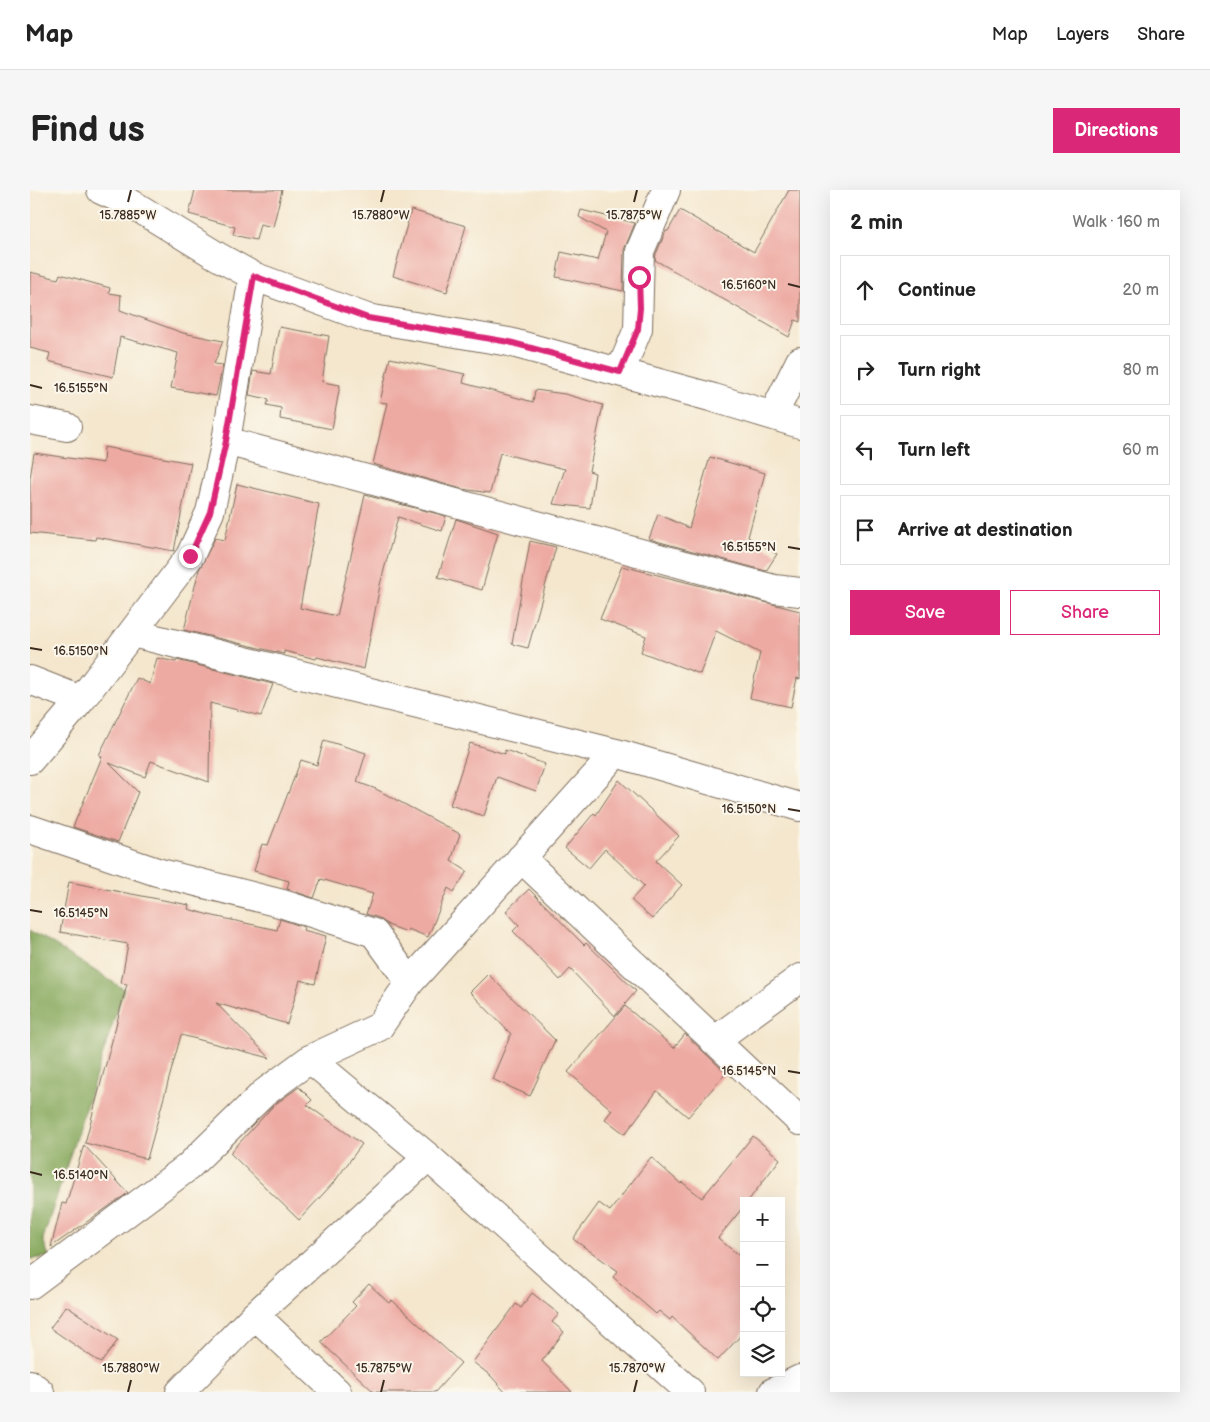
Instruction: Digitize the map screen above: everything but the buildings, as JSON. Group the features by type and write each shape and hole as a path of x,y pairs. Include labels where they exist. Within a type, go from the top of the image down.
{"street":[{"path":"101,190 132,204 217,256 254,276 368,318 509,342 800,424"},
{"path":"620,372 638,329 640,251 666,190"},
{"path":"30,760 81,700 190,556 210,512 226,441 254,276"},
{"path":"773,415 800,361"},
{"path":"30,420 67,427"},
{"path":"226,441 774,589 800,592"},
{"path":"132,632 616,753 800,807"},
{"path":"30,680 81,700"},
{"path":"30,1285 188,1167 264,1093 310,1060 379,1027 410,982 616,753"},
{"path":"30,829 156,872 283,904 374,933 410,982"},
{"path":"521,858 800,1121"},
{"path":"714,1040 800,978"},
{"path":"310,1060 428,1157 690,1392"},
{"path":"180,1392 255,1315 428,1157"},
{"path":"255,1315 337,1392"},
{"path":"773,1392 800,1379"},
{"path":"30,1384 40,1392"}],"green space":[{"path":"30,930 124,989 43,1239 49,1257 30,1259"}],"route":[{"path":"190,556 210,512 226,441 254,276 368,318 509,342 620,372 638,329 640,318 639,277"}]}
